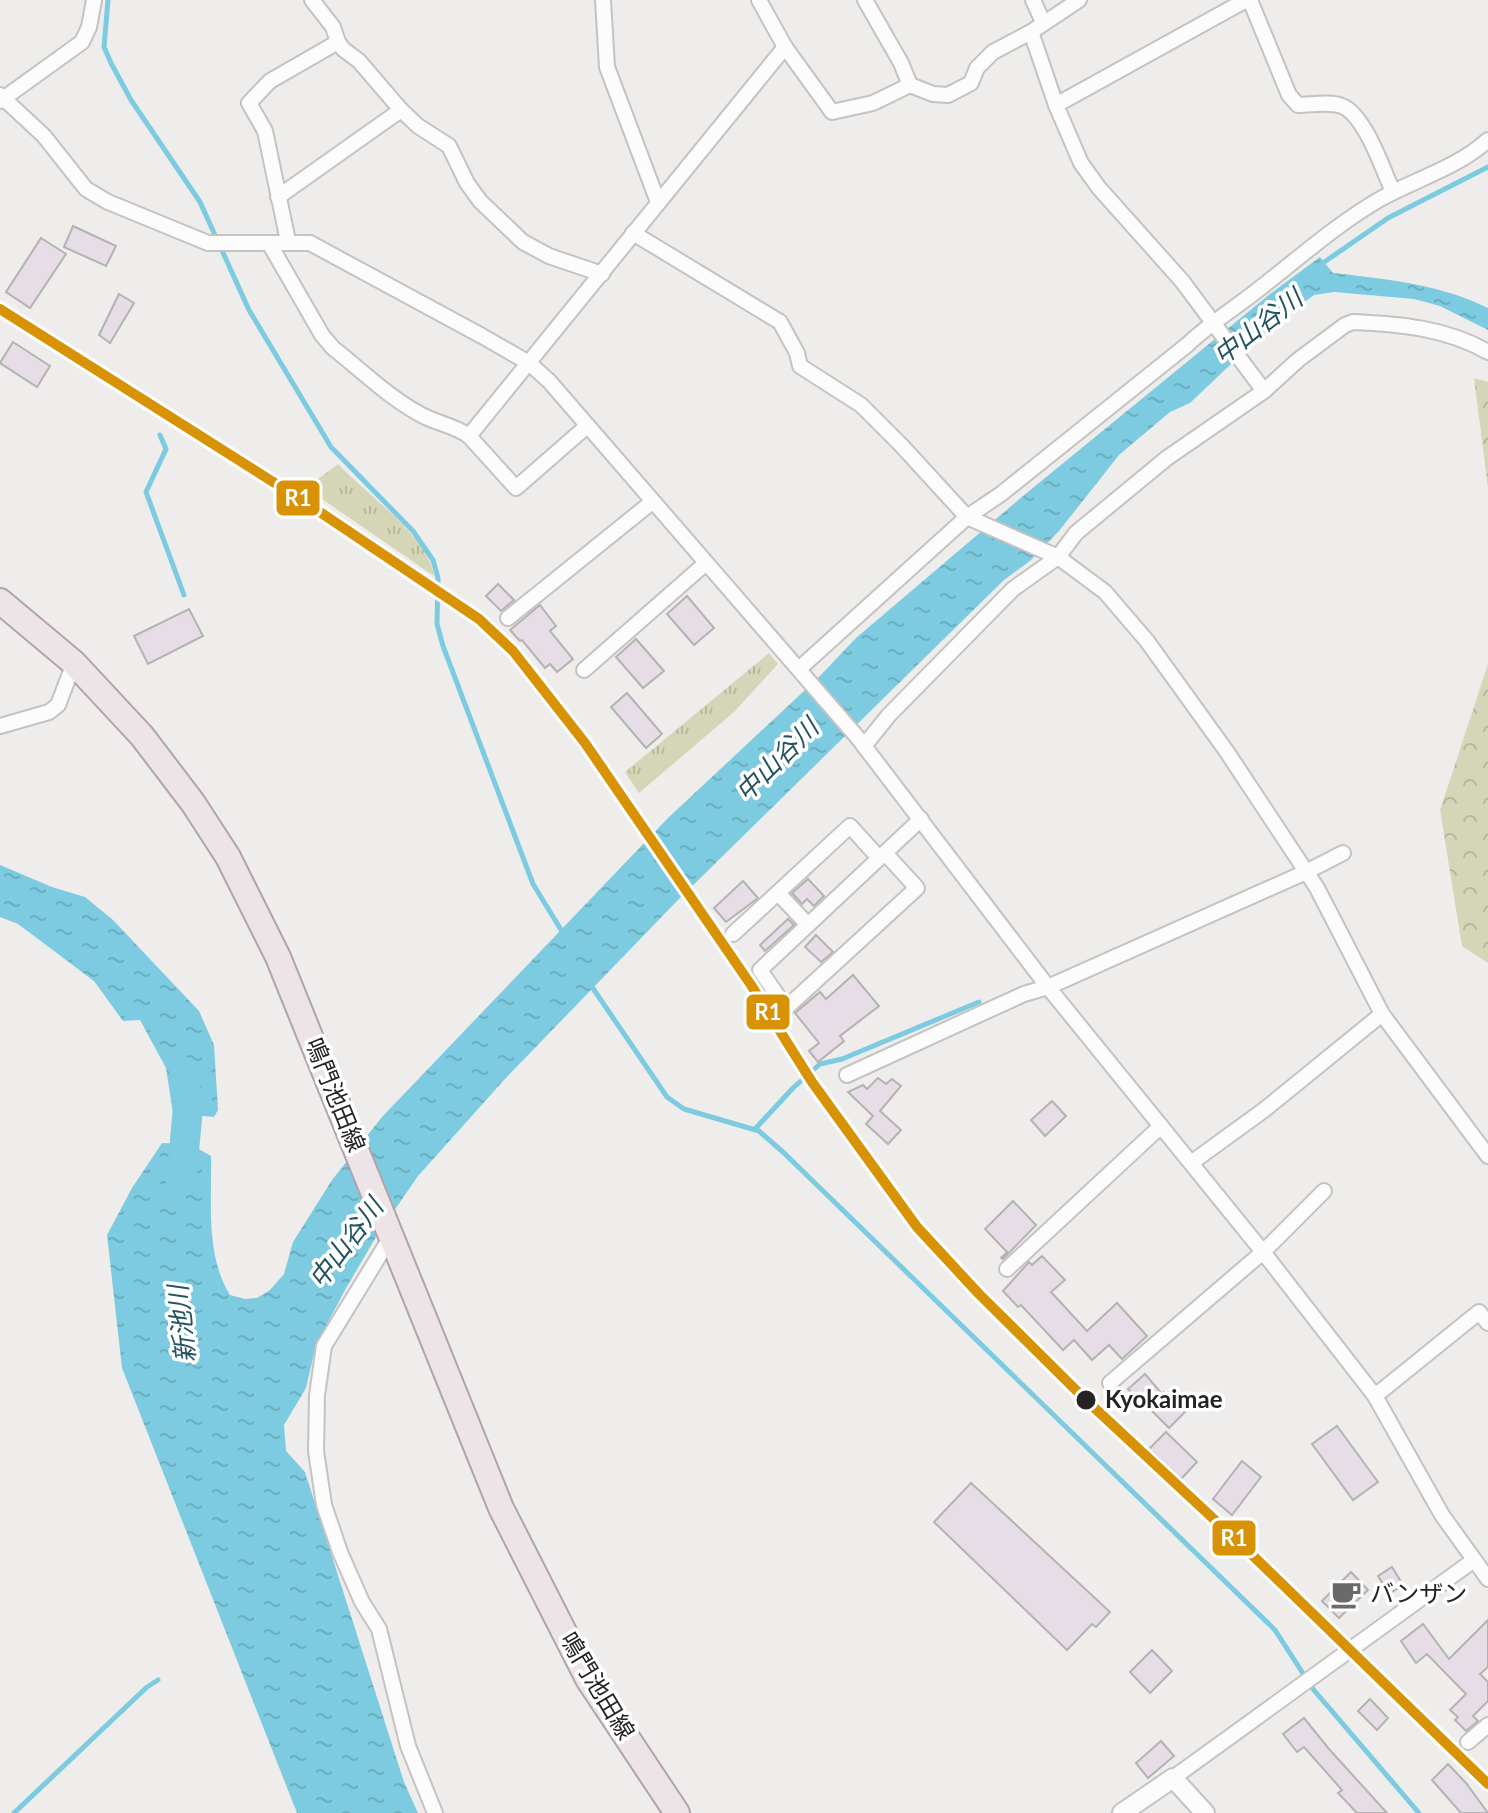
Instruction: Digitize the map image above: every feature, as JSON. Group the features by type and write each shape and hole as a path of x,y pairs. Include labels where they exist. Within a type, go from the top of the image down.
{"main road":[{"name":"鳴門池田線","path":"0,601 74,663 142,736 193,803 228,857 278,957 501,1508 588,1679 677,1813"}],"street":[{"path":"94,0 89,27 82,42 1,98 44,136 86,189 108,202 208,243 231,245 288,241 310,243 325,249 529,363 549,381 861,742 1048,987 1263,1252 1375,1396 1431,1497 1488,1579"},
{"path":"312,0 333,27 343,49 359,61 418,126 449,146 467,183 480,201 523,242 549,256 602,274"},
{"path":"603,0 607,67 658,202"},
{"path":"759,0 785,47 832,112 873,103 910,85"},
{"path":"865,0 910,85 933,94 948,95 971,83 977,68 993,52 1031,32 1079,0"},
{"path":"1033,0 1043,22"},
{"path":"1056,105 1248,0 1289,95 1298,105 1339,104 1351,111 1364,129 1393,192"},
{"path":"1031,32 1056,105 1081,163 1099,188 1182,281 1262,389"},
{"path":"288,241 265,131 249,103 270,81 338,42"},
{"path":"469,436 785,47"},
{"path":"278,197 401,110"},
{"path":"803,672 1001,494 1187,345 1337,229 1393,192 1451,167 1488,140"},
{"path":"633,233 780,322 797,353 800,366 861,405 972,520 1053,555 1105,592 1147,641 1220,741 1317,888 1382,1014 1488,1156"},
{"path":"269,243 322,335 333,348 415,412 469,436 516,488 587,426"},
{"path":"861,742 1013,589 1076,533 1167,458 1353,322 1424,328 1469,341 1488,352"},
{"path":"508,618 652,502"},
{"path":"584,670 706,563"},
{"path":"0,726 49,712 58,705 74,663"},
{"path":"733,934 850,826 882,855 917,888 786,1008 760,970 882,855 921,819"},
{"path":"847,1075 1343,853"},
{"path":"778,893 808,925"},
{"path":"1191,1163 1264,1110 1382,1014"},
{"path":"1007,1269 1161,1126"},
{"path":"1110,1383 1263,1252 1324,1191"},
{"path":"390,1230 324,1346 317,1395 316,1451 324,1505 362,1602 379,1629 408,1746 435,1813"},
{"path":"1375,1396 1479,1312 1488,1323"},
{"path":"1122,1813 1474,1560"},
{"path":"1468,1742 1488,1725"},
{"path":"1173,1778 1205,1813"}],"green space":[{"path":"1474,378 1488,382 1488,488"},
{"path":"338,464 409,531 430,561 434,576 306,488"},
{"path":"769,653 778,664 734,712 639,793 625,772"},
{"path":"1488,664 1488,963 1462,946 1440,810"}],"water":[{"name":"中山谷川","path":"1320,257 1333,273 1412,284 1451,293 1488,308 1488,330 1440,306 1414,299 1334,292 1314,295 1270,327 1190,403 1170,412 1119,455 1059,531 1030,561 1004,580 676,902 504,1080 418,1176 376,1237 316,1345 306,1388 284,1425 286,1451 305,1472 404,1782 418,1813 297,1813 122,1368 107,1235 132,1188 162,1143 190,1144 211,1156 213,1246 222,1279 230,1295 245,1299 257,1298 270,1290 284,1274 293,1242 332,1180 382,1117 668,818 819,677 856,638 1023,496 1270,294"},
{"path":"0,865 85,897 113,920 199,1011 214,1045 218,1110 214,1117 173,1113 166,1068 140,1020 123,1021 94,981 18,924 0,917"}],"building":[{"path":"73,226 116,246 106,266 64,247"},
{"path":"41,238 66,254 30,308 6,292"},
{"path":"119,294 134,303 110,343 99,335"},
{"path":"13,342 50,366 37,387 0,363"},
{"path":"498,584 514,600 501,611 486,596"},
{"path":"687,596 714,628 694,645 667,614"},
{"path":"540,605 556,626 550,631 573,659 557,672 550,664 545,668 510,630"},
{"path":"189,609 203,636 148,664 134,636"},
{"path":"636,639 664,671 643,688 616,657"},
{"path":"627,693 662,734 646,748 611,707"},
{"path":"808,879 824,896 814,906 807,899 802,904 792,893"},
{"path":"743,881 758,898 726,922 714,908"},
{"path":"788,919 794,925 765,951 760,945"},
{"path":"816,935 833,952 821,962 805,947"},
{"path":"853,975 879,1006 840,1036 844,1041 818,1062 809,1051 819,1043 795,1013 820,992 826,999"},
{"path":"878,1078 886,1084 892,1079 901,1086 880,1111 901,1130 888,1144 866,1124 873,1116 848,1092 863,1085 867,1089"},
{"path":"1052,1101 1066,1116 1045,1136 1031,1120"},
{"path":"1013,1201 1036,1225 1003,1259 1007,1252 985,1229"},
{"path":"1042,1256 1065,1280 1051,1292 1087,1331 1117,1303 1147,1336 1122,1359 1109,1345 1092,1360 1074,1340 1063,1350 1021,1305 1018,1307 1003,1291 1029,1262 1032,1265"},
{"path":"1145,1374 1162,1394 1164,1392 1185,1412 1169,1428 1128,1389"},
{"path":"1337,1426 1378,1482 1353,1500 1312,1444"},
{"path":"1166,1432 1197,1462 1181,1479 1149,1449"},
{"path":"1242,1461 1261,1477 1232,1515 1213,1499"},
{"path":"971,1483 1110,1612 1096,1627 1092,1624 1067,1650 934,1522"},
{"path":"1392,1567 1403,1585 1389,1594 1378,1576"},
{"path":"1351,1572 1368,1590 1339,1618 1322,1601"},
{"path":"1488,1620 1488,1667 1480,1674 1488,1682 1488,1701 1473,1716 1478,1721 1466,1731 1450,1710 1466,1694 1427,1654 1416,1663 1401,1641 1423,1624 1449,1659"},
{"path":"1152,1650 1172,1671 1150,1693 1130,1672"},
{"path":"1370,1699 1388,1718 1377,1730 1358,1711"},
{"path":"1304,1718 1387,1813 1357,1813 1338,1793 1342,1790 1304,1747 1297,1752 1283,1734"},
{"path":"1161,1741 1174,1756 1148,1778 1136,1763"},
{"path":"1448,1764 1488,1813 1461,1813 1432,1780"}],"waterway":[{"path":"108,0 104,47 111,63 131,100 200,202 249,310 331,447 413,531 433,560 438,578 437,624 443,646 533,884 563,933"},
{"path":"1320,265 1388,218 1488,167"},
{"path":"160,435 166,449 146,492 184,595"},
{"path":"590,984 667,1097 684,1109 759,1131 1275,1630 1313,1689 1419,1813"},
{"path":"755,1129 820,1064 842,1059 979,1002"},
{"name":"新池川","path":"181,1182 188,1108 184,1072"},
{"path":"14,1813 158,1680"}],"transit line":[{"name":"R1","path":"0,309 311,506 479,619 513,651 585,743 751,985 812,1082 917,1227 979,1294 1086,1400 1247,1550 1488,1784"}],"place":[{"name":"Kyokaimae","path":"1086,1400"},
{"name":"バンザン","path":"1346,1594"}]}
